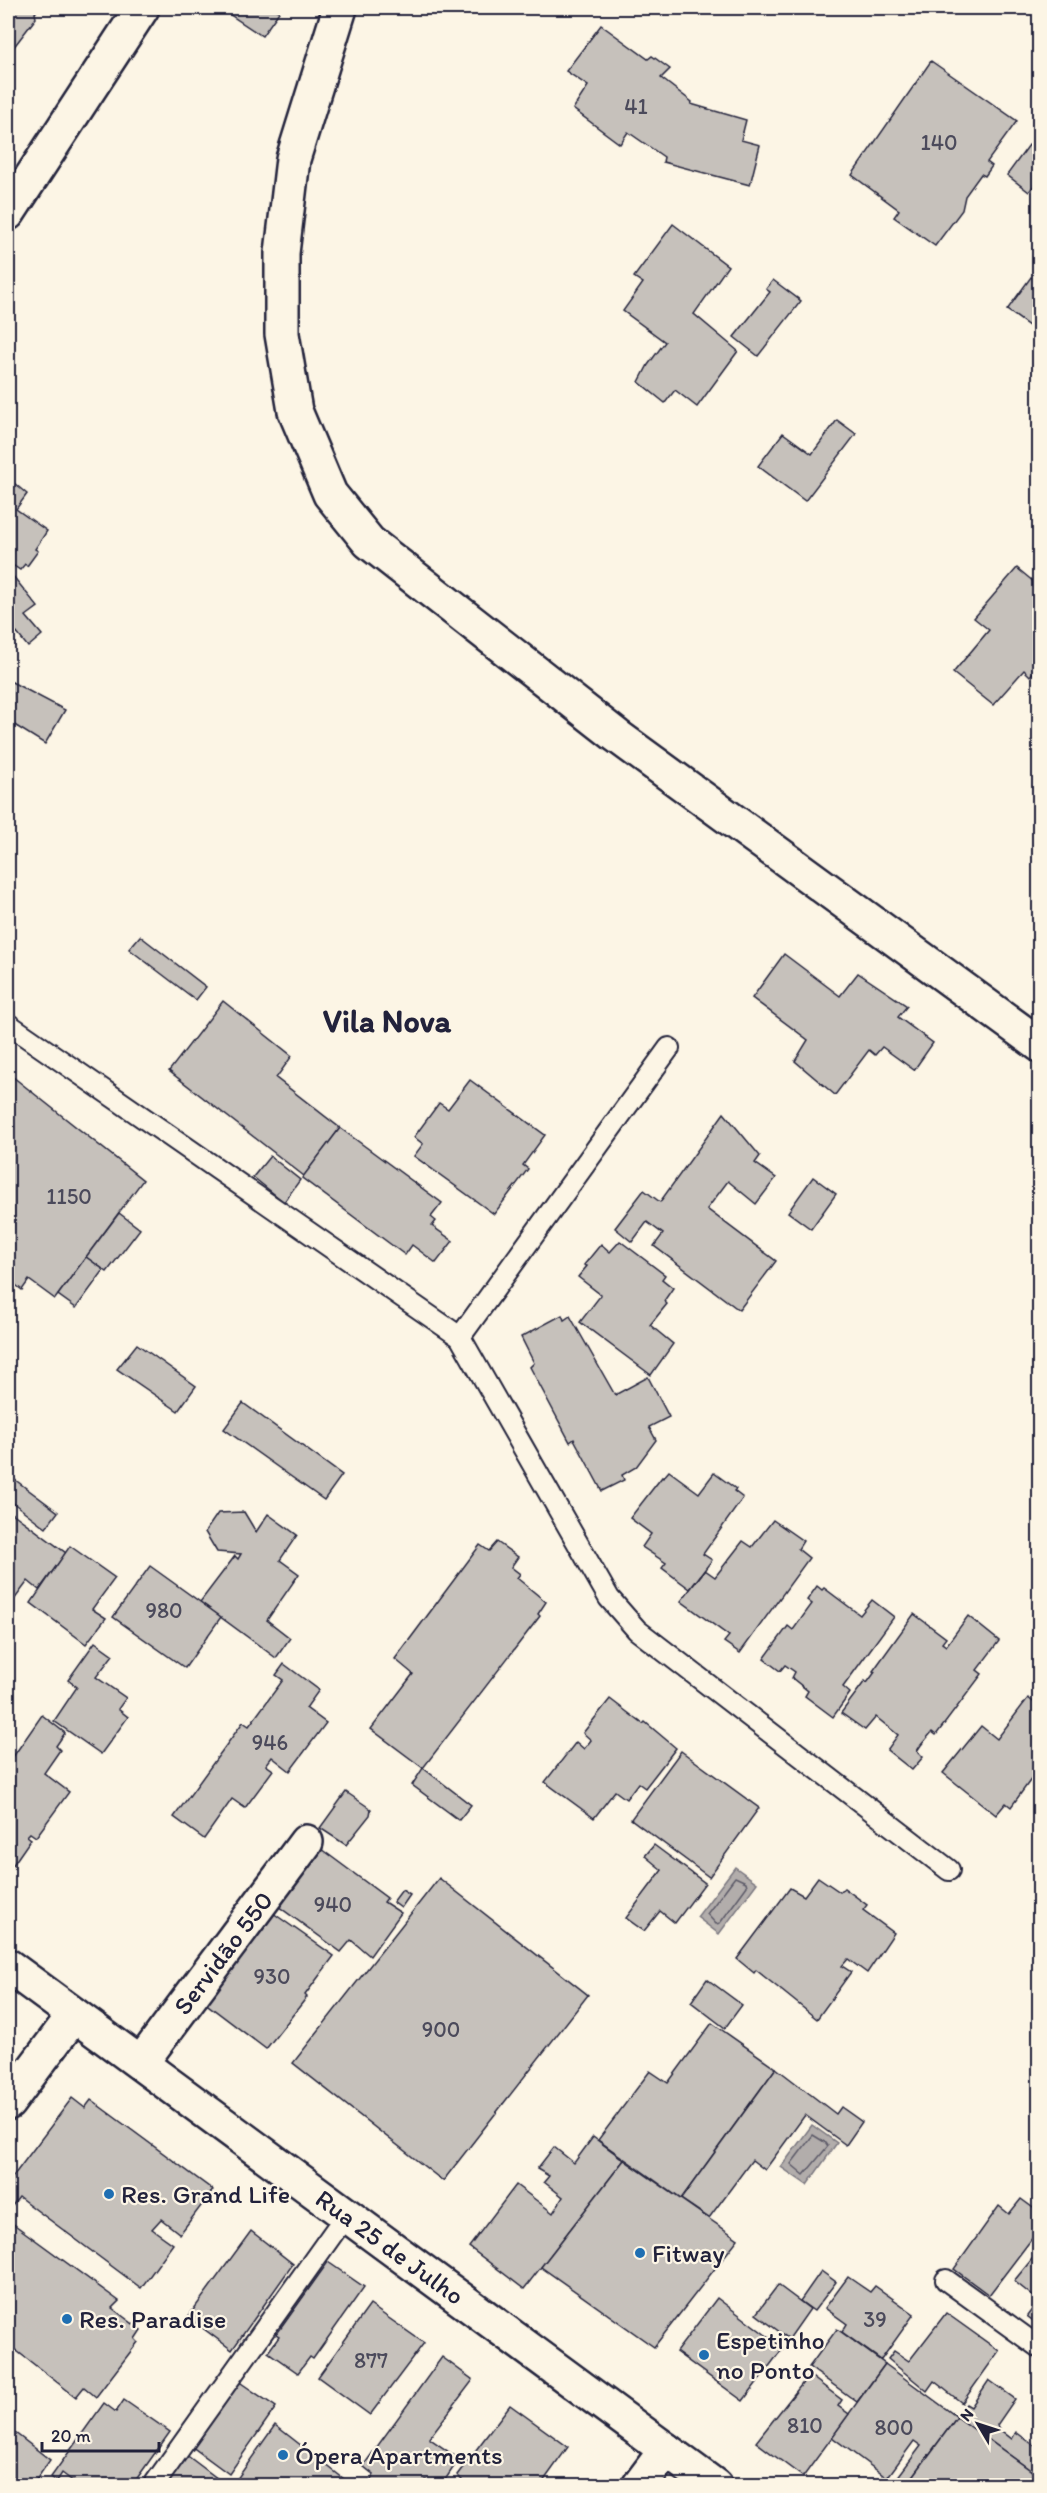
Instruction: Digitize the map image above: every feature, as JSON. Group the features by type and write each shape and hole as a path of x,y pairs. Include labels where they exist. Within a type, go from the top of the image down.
{"street":[{"path":"340,8 293,159 282,253 282,334 295,411 330,494 369,542 617,736 1040,1045"},
{"path":"8,213 131,12"},
{"name":"Servidão 550","path":"141,2063 306,1842"},
{"name":"Rua 25 de Julho","path":"8,1966 715,2486"},
{"path":"8,2103 74,2015"},
{"path":"639,2486 666,2450"}],"lane":[{"path":"8,1024 460,1337 609,1598 637,1630 949,1870"},
{"path":"460,1337 669,1048"},
{"path":"153,2486 346,2215"},
{"path":"946,2280 1040,2348"}],"water":[{"path":"735,1867 757,1883 719,1934 697,1917"},
{"path":"812,2125 837,2143 807,2185 781,2167"}],"building":[{"path":"8,8 39,8 35,13 36,18 13,48 8,48"},
{"path":"229,8 276,8 279,12 262,36 226,12"},
{"path":"601,25 648,59 652,56 670,69 661,78 692,102 691,104 746,120 741,140 760,145 750,185 663,162 664,157 628,132 620,144 573,109 588,86 566,71"},
{"path":"931,61 1017,121 987,162 992,166 985,176 981,174 965,196 962,210 935,246 894,217 899,210 852,175"},
{"path":"1029,145 1040,152 1040,177 1029,192 1007,175"},
{"path":"673,224 728,266 694,314 738,351 697,407 675,390 665,403 639,382 665,342 623,311 643,283 634,277"},
{"path":"1031,277 1040,284 1040,334 1007,310"},
{"path":"773,280 801,301 758,356 734,337 770,292 766,289"},
{"path":"837,420 856,434 805,501 758,466 783,433 812,454"},
{"path":"8,478 27,494 16,509 47,531 35,549 38,551 27,566 25,564 20,570 8,562"},
{"path":"1017,568 1040,587 1040,665 1030,676 1024,670 993,705 953,673 989,630 974,618"},
{"path":"12,575 38,607 26,616 42,635 28,647 8,622 8,579"},
{"path":"8,680 65,710 45,744 8,721"},
{"path":"140,936 206,987 196,1000 129,949"},
{"path":"784,954 840,996 858,973 907,1006 898,1017 933,1043 914,1070 882,1047 875,1055 869,1050 835,1095 795,1061 808,1040 752,998"},
{"path":"223,1001 292,1056 276,1078 340,1128 304,1176 169,1071"},
{"path":"8,1073 143,1180 55,1299 29,1280 22,1290 8,1279"},
{"path":"470,1080 545,1135 523,1165 528,1169 494,1214 414,1156 423,1144 414,1137 439,1103 448,1109"},
{"path":"724,1113 760,1156 755,1163 776,1178 756,1204 728,1181 707,1209 776,1261 739,1310 654,1246 663,1234 647,1222 632,1242 615,1228 644,1190 660,1202"},
{"path":"340,1128 442,1203 431,1217 436,1221 432,1226 453,1241 436,1263 412,1245 405,1255 302,1178"},
{"path":"270,1156 300,1180 284,1202 253,1177"},
{"path":"813,1177 836,1194 811,1229 788,1212"},
{"path":"119,1213 140,1229 107,1272 86,1257"},
{"path":"620,1241 665,1275 662,1279 673,1288 664,1301 667,1304 650,1325 673,1344 651,1375 580,1322 601,1295 578,1277 587,1266 584,1265 601,1244 610,1252"},
{"path":"86,1257 104,1270 76,1308 58,1295"},
{"path":"562,1315 564,1320 570,1316 615,1395 648,1377 669,1417 649,1427 656,1440 636,1467 622,1475 624,1480 602,1491 574,1439 570,1442 530,1367 534,1363 521,1337"},
{"path":"137,1344 196,1386 178,1411 117,1369"},
{"path":"243,1403 342,1475 324,1500 224,1429"},
{"path":"669,1471 699,1493 714,1473 736,1489 734,1491 743,1498 703,1554 712,1560 690,1589 662,1568 666,1563 642,1547 651,1534 630,1518"},
{"path":"10,1476 58,1512 46,1528 8,1499"},
{"path":"8,1510 66,1553 39,1590 28,1581 8,1608"},
{"path":"244,1512 256,1532 268,1514 297,1535 280,1560 299,1574 267,1620 290,1638 276,1658 200,1602 235,1556 238,1559 241,1554 217,1552 205,1532 218,1513"},
{"path":"773,1520 803,1541 798,1549 809,1558 740,1653 724,1642 729,1636 681,1601 705,1570 715,1577 743,1541 752,1547"},
{"path":"497,1542 518,1557 511,1567 520,1574 517,1578 546,1602 538,1614 540,1616 423,1768 371,1729 413,1674 395,1659 480,1545 489,1551"},
{"path":"70,1546 115,1578 92,1609 106,1618 86,1644 31,1603"},
{"path":"150,1566 221,1617 185,1668 113,1617"},
{"path":"817,1586 822,1590 824,1588 860,1615 872,1600 894,1617 843,1687 850,1693 833,1717 805,1696 808,1691 792,1678 795,1672 785,1665 780,1671 764,1659 788,1626 793,1630 812,1604 807,1600"},
{"path":"914,1614 946,1638 942,1643 946,1646 968,1616 999,1641 977,1670 982,1674 936,1735 932,1732 921,1745 917,1751 923,1757 912,1770 887,1750 898,1735 876,1717 865,1730 841,1713 865,1681 867,1683"},
{"path":"95,1642 113,1655 96,1677 126,1698 118,1709 128,1717 101,1754 54,1721 77,1687 68,1680"},
{"path":"284,1664 319,1690 306,1708 326,1723 290,1771 272,1757 266,1765 273,1770 245,1808 232,1799 204,1839 174,1817 243,1722 249,1726 283,1680 276,1675"},
{"path":"1028,1698 1040,1707 1040,1783 1032,1778 1011,1807 1006,1803 996,1815 943,1773 981,1726 997,1739"},
{"path":"610,1699 643,1724 645,1722 676,1748 645,1788 638,1783 626,1799 615,1791 594,1818 545,1782 576,1742 584,1749 591,1740 583,1733"},
{"path":"42,1715 65,1733 56,1746 60,1750 44,1773 69,1792 36,1837 30,1833 27,1836 31,1839 8,1872 8,1764"},
{"path":"681,1751 759,1808 709,1877 631,1819"},
{"path":"423,1768 471,1805 459,1820 412,1785"},
{"path":"346,1792 371,1809 370,1815 346,1845 320,1828"},
{"path":"654,1845 705,1883 675,1923 660,1911 644,1931 626,1918 662,1870 645,1856"},
{"path":"321,1849 387,1898 384,1902 401,1913 370,1956 351,1940 341,1952 278,1906"},
{"path":"818,1877 840,1892 844,1888 867,1905 863,1910 894,1933 867,1973 848,1959 842,1966 851,1972 817,2019 756,1970 754,1973 737,1959 790,1888 804,1896"},
{"path":"439,1878 588,1995 443,2181 293,2063"},
{"path":"402,1890 410,1895 401,1908 393,1902"},
{"path":"273,1913 334,1956 305,1995 307,1997 266,2049 204,2002"},
{"path":"707,1979 742,2005 725,2028 691,2002"},
{"path":"712,2023 776,2068 681,2199 598,2140 650,2071 668,2083"},
{"path":"776,2068 836,2114 841,2107 862,2122 846,2145 805,2115 765,2170 752,2160 709,2218 681,2199"},
{"name":"Res. Grand Life","path":"72,2098 85,2108 91,2100 213,2190 180,2234 161,2219 152,2229 173,2244 141,2288 19,2197 8,2211 8,2183"},
{"path":"593,2137 624,2160 524,2289 469,2247 516,2185 553,2213 563,2197 544,2182 549,2176 537,2169 554,2147 574,2163"},
{"name":"Fitway","path":"624,2160 738,2239 654,2347 541,2267"},
{"path":"1021,2199 1040,2213 1040,2228 989,2295 954,2269 999,2206 1009,2214"},
{"name":"Res. Paradise","path":"8,2220 119,2301 112,2308 141,2330 135,2339 138,2342 96,2397 84,2387 76,2397 9,2345 8,2348"},
{"path":"251,2231 293,2264 232,2350 188,2317"},
{"path":"1032,2259 1040,2264 1040,2289 1034,2297 1014,2281"},
{"path":"328,2262 364,2287 313,2359 310,2357 298,2373 268,2352 279,2337 276,2335"},
{"path":"821,2271 836,2282 814,2311 800,2301"},
{"path":"848,2277 870,2292 875,2286 914,2314 881,2360 842,2332 847,2324 825,2308"},
{"path":"778,2285 810,2309 789,2339 756,2314"},
{"path":"717,2298 783,2348 743,2401 676,2352"},
{"path":"1040,2299 1040,2326 1027,2316"},
{"path":"370,2305 424,2343 370,2415 318,2377"},
{"path":"946,2313 999,2351 962,2403 934,2381 927,2391 888,2359 894,2351 909,2361"},
{"path":"837,2329 885,2364 857,2402 809,2367"},
{"path":"442,2357 473,2380 429,2438 459,2459 441,2486 434,2486 426,2480 422,2486 367,2486 374,2475 363,2466"},
{"path":"885,2364 957,2417 906,2486 891,2486 921,2446 914,2441 887,2478 832,2437"},
{"path":"809,2375 842,2400 838,2406 849,2414 803,2477 756,2442"},
{"path":"989,2380 1015,2399 997,2425 998,2428 1012,2439 1016,2432 1040,2450 1040,2477 957,2417 966,2404 971,2407"},
{"path":"238,2381 276,2407 229,2474 191,2446"},
{"path":"124,2400 170,2432 133,2484 135,2486 79,2486 62,2473 57,2481 51,2477 104,2403 116,2412"},
{"path":"510,2405 568,2447 540,2486 458,2486 462,2480 457,2475"},
{"path":"957,2417 1040,2477 1040,2486 906,2486"},
{"name":"Ópera Apartments","path":"275,2425 353,2486 232,2486"},
{"path":"10,2429 50,2460 32,2486 8,2486 8,2432"},
{"path":"185,2454 222,2482 220,2486 162,2486"}],"place":[{"name":"Res. Grand Life","path":"109,2194"},
{"name":"Fitway","path":"640,2253"},
{"name":"Res. Paradise","path":"67,2319"},
{"name":"Espetinho no Ponto","path":"704,2355"},
{"name":"Ópera Apartments","path":"283,2455"}],"district":[{"name":"Vila Nova","path":"387,1021"}]}
